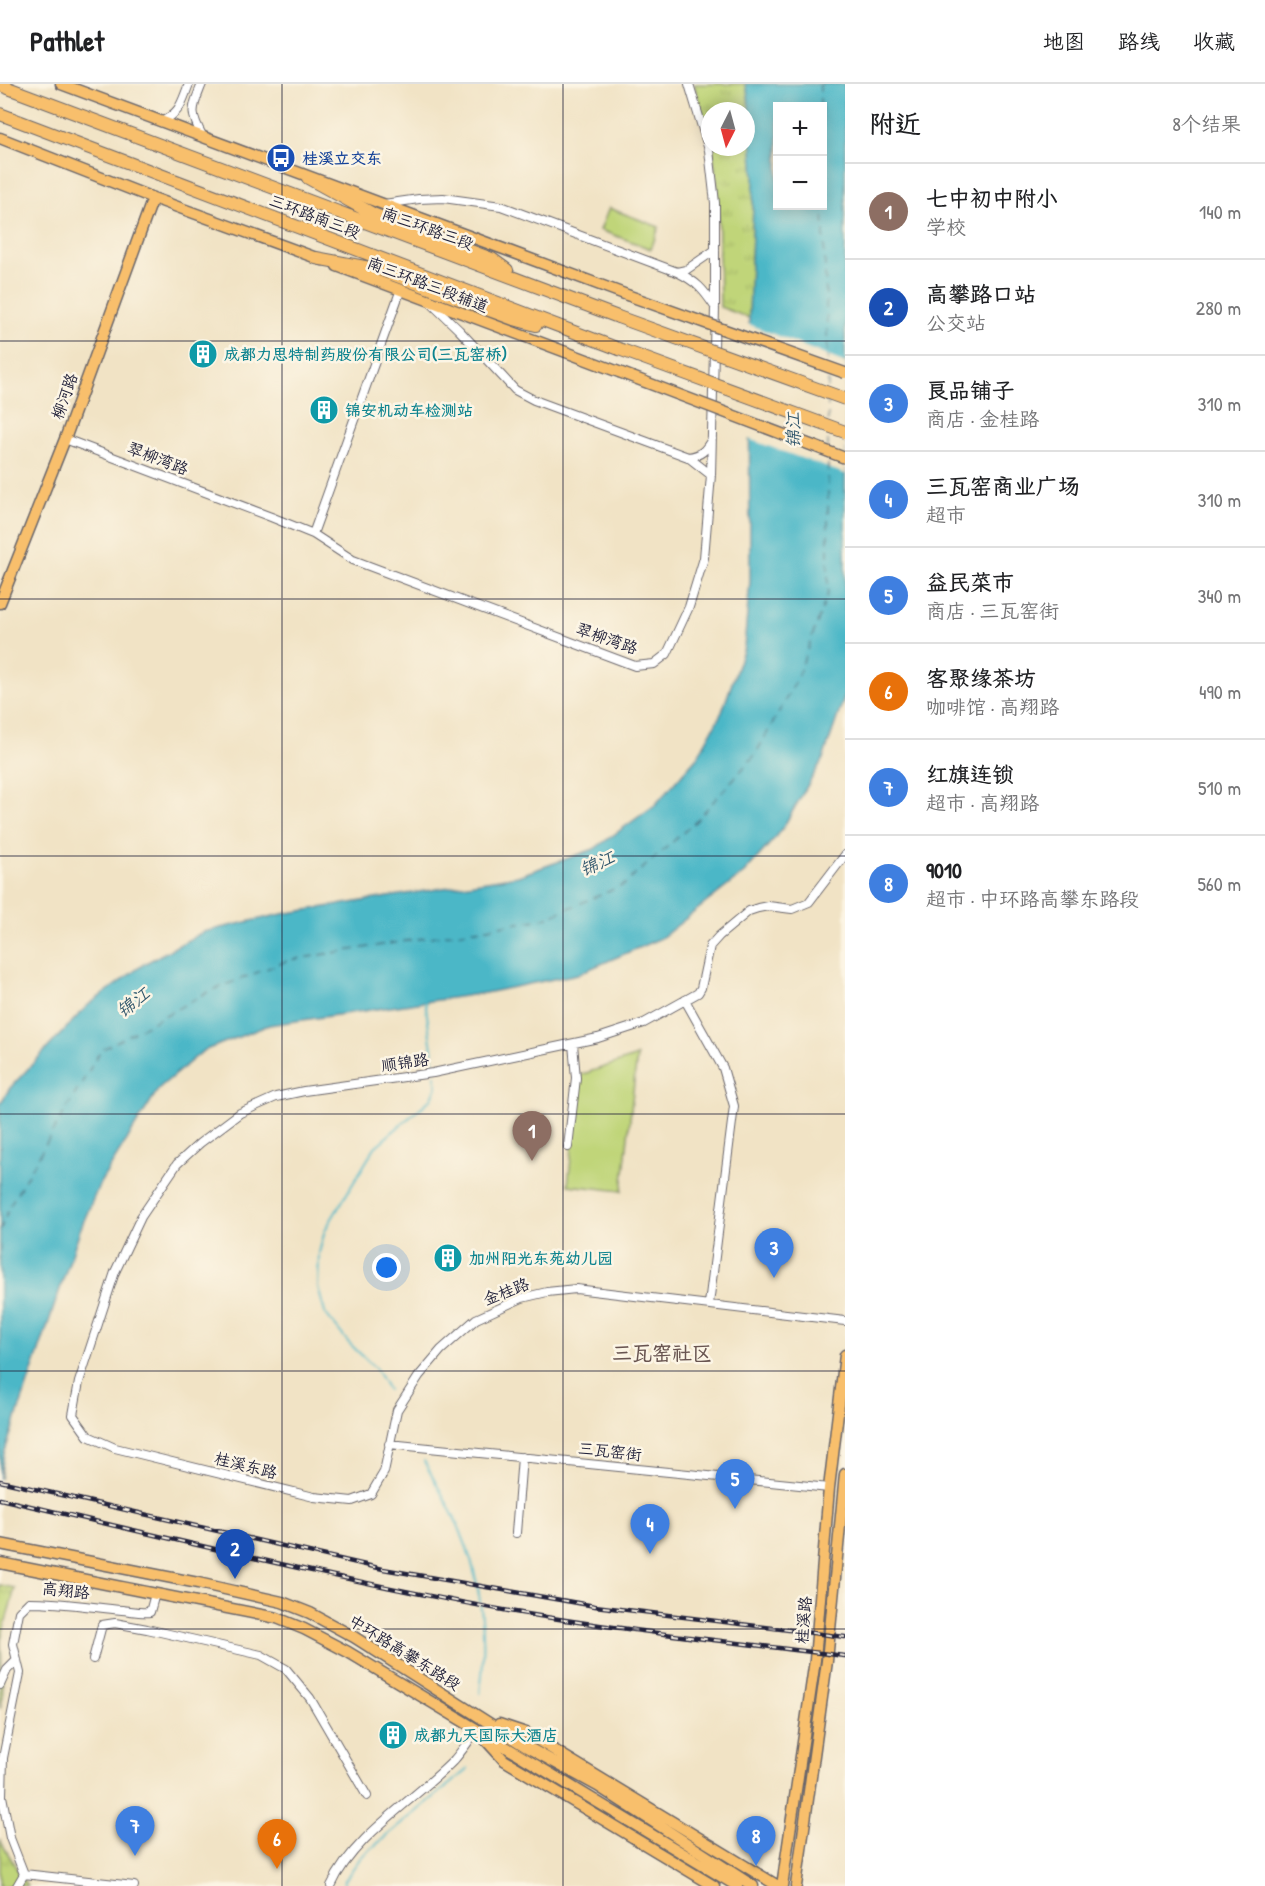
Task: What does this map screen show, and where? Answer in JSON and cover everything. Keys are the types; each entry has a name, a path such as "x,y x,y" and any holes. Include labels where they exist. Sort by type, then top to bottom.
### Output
{"highway":[{"name":"南三环路三段","path":"0,85 618,317 845,399"},
{"name":"三环路南三段","path":"0,114 591,339 845,432"},
{"path":"308,178 373,214 492,260 521,280"},
{"path":"316,258 381,270 514,319 591,339"}],"main road":[{"path":"61,84 308,178 845,373"},
{"name":"南三环路三段辅道","path":"0,138 153,198 427,298 845,458"},
{"name":"柳河路","path":"0,603 65,439 153,198"},
{"name":"桂溪路","path":"780,1886 815,1660 829,1488 845,1356"},
{"name":"桂溪路","path":"796,1886 827,1661 845,1474"},
{"name":"中环路高攀东路段","path":"0,1544 198,1582 282,1602 310,1613 354,1637 485,1719 524,1750 737,1886"},
{"name":"中环路高攀东路段","path":"0,1563 277,1618 304,1629 348,1652 477,1730 598,1786 753,1886"},
{"path":"485,1719 526,1733 780,1886"},
{"path":"477,1730 504,1760 714,1886"}],"street":[{"path":"161,122 174,115 189,84"},
{"path":"202,84 195,103 193,118 203,137"},
{"name":"翠柳湾路","path":"65,439 271,516 313,534 353,560 635,666 654,664 668,654 694,592 704,558 711,475 715,203 709,150 689,84"},
{"path":"384,204 443,198 501,206 692,279 702,288 715,307"},
{"path":"677,272 687,270 715,250"},
{"path":"313,534 401,289"},
{"path":"427,298 514,390 534,400 688,457 711,475"},
{"path":"688,457 704,452 712,438"},
{"name":"顺锦路","path":"73,1415 79,1382 116,1272 141,1217 177,1164 200,1143 240,1113 276,1097 436,1072 573,1044 644,1023 698,993 710,946 719,936 749,911 768,906 792,909 809,902 845,855"},
{"path":"685,1000 723,1068 734,1106 709,1304"},
{"path":"568,1147 576,1078 573,1044"},
{"name":"金桂路","path":"389,1444 397,1410 419,1376 441,1350 476,1319 522,1298 547,1292 576,1289 845,1321"},
{"name":"桂溪东路","path":"73,1415 88,1436 115,1448 314,1497 352,1501 371,1494 384,1472 389,1444"},
{"name":"三瓦窑街","path":"389,1444 829,1488"},
{"path":"516,1533 522,1457"},
{"name":"高翔路","path":"24,1874 10,1838 2,1796 3,1758 20,1673 13,1644 20,1612 29,1602 59,1602 100,1609 150,1612 155,1594"},
{"path":"93,1659 102,1625 115,1623 261,1655 286,1669 310,1698 367,1796"},
{"path":"0,1685 7,1670 17,1660"},
{"path":"331,1886 338,1871 357,1847 454,1759 477,1730"},
{"path":"17,1886 24,1874 134,1886"}],"green space":[{"path":"694,84 745,84 749,102 701,102 701,108"},
{"path":"713,156 752,156 754,178 749,318 720,307 718,189"},
{"path":"609,208 659,227 651,249 600,230"},
{"path":"637,1056 622,1191 568,1185 580,1075"},
{"path":"0,1585 15,1588 1,1639 3,1697 0,1709"},
{"path":"0,1840 27,1886 0,1886"}],"water":[{"name":"锦江","path":"745,84 845,84 845,695 823,759 781,831 744,873 661,938 578,974 485,993 269,1025 203,1051 159,1088 100,1183 80,1230 4,1454 0,1479 0,1104 10,1088 87,1006 144,964 203,932 282,914 518,876 594,849 655,805 698,756 722,712 744,648 750,581 749,318 755,102 749,102"}],"pier":[{"path":"746,323 845,363 845,474 746,438"}],"waterway":[{"path":"425,1001 435,1070"},
{"path":"388,1390 376,1369 348,1342 325,1313 318,1287 319,1253 325,1230 375,1147 431,1099 437,1087 435,1075"},
{"path":"424,1461 456,1521 474,1569 483,1631 480,1693"},
{"path":"344,1886 345,1880 361,1857 468,1769"}],"ferry route":[{"path":"820,84 820,102"},
{"path":"823,210 828,361"},
{"path":"828,372 828,388"},
{"path":"828,399 828,421"},
{"path":"828,432 828,448"},
{"path":"0,1231 10,1205 101,1050 210,991 289,960 543,919 624,885 695,822 755,755 796,681 828,593 828,456"}],"railway":[{"path":"0,1481 383,1569 595,1606 845,1637"},
{"path":"0,1499 317,1572 509,1611 635,1630 845,1656"}],"place":[{"name":"桂溪立交东","path":"281,158"},
{"name":"成都力思特制药股份有限公司(三瓦窑桥)","path":"203,354"},
{"name":"锦安机动车检测站","path":"324,410"},
{"name":"七中初中附小","path":"532,1161"},
{"name":"加州阳光东苑幼儿园","path":"448,1258"},
{"name":"良品铺子","path":"774,1278"},
{"name":"益民菜市","path":"735,1509"},
{"name":"三瓦窑商业广场","path":"650,1554"},
{"name":"高攀路口站","path":"235,1579"},
{"name":"成都九天国际大酒店","path":"393,1735"},
{"name":"红旗连锁","path":"135,1856"},
{"name":"9010","path":"756,1866"},
{"name":"客聚缘茶坊","path":"277,1869"}],"district":[{"name":"三瓦窑社区","path":"662,1352"}]}
